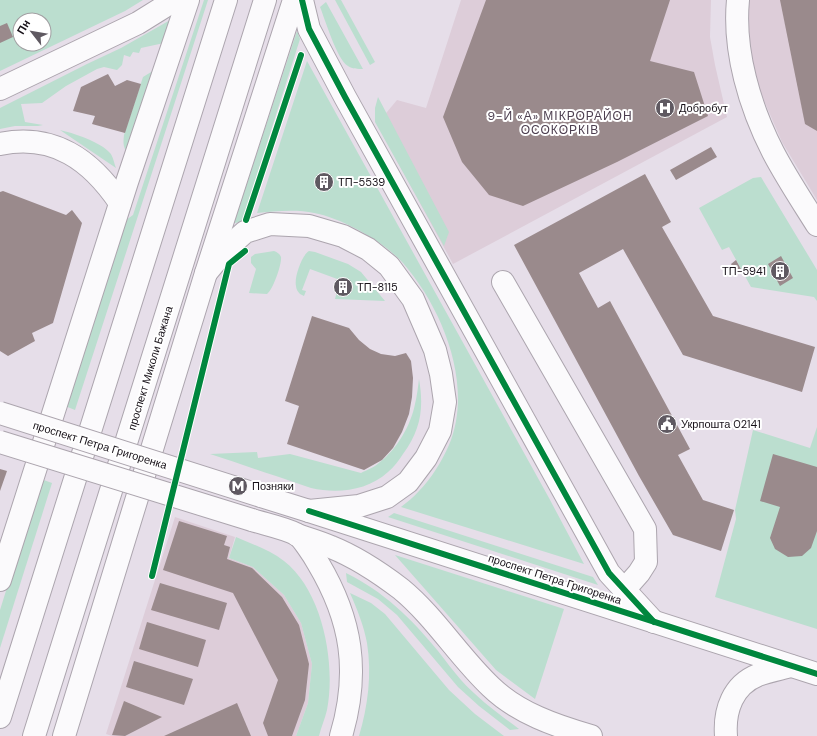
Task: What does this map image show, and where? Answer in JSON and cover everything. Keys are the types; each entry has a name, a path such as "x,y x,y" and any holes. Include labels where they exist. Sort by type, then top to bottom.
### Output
{"main road":[{"path":"0,89 138,22 175,0"},
{"path":"0,580 120,203 188,0"},
{"path":"0,717 226,0"},
{"name":"проспект Миколи Бажана","path":"34,736 265,0"},
{"path":"64,736 206,273 294,0"},
{"path":"302,0 309,29 345,97 609,573 654,622"},
{"path":"738,0 737,13 741,59 748,89 757,115 773,153 817,225"},
{"path":"0,144 13,142 39,142 62,149 82,160 100,177 120,203"},
{"path":"206,273 226,249 245,232 270,224 309,226 343,236 368,250 389,266 413,300 424,323 435,350 441,374 445,402 440,431 426,458 408,482 387,497 359,506 308,511"},
{"path":"503,282 645,529 646,562 639,573 624,590"},
{"name":"проспект Петра Григоренка","path":"0,414 817,674"},
{"path":"0,442 252,520 332,547 358,561 402,590 422,609 474,670 492,688 512,703 538,717 587,736"},
{"path":"297,535 315,558 329,581 338,600 350,645 352,671 350,698 341,736"},
{"path":"726,736 727,710 734,695 743,684 757,676 791,666"}],"shaded area":[{"path":"461,0 711,0 710,37 727,117 453,264 377,124 397,100 426,108"},
{"path":"747,0 817,0 817,200 782,142 762,96 752,68 749,45"},
{"path":"175,517 235,537 229,558 253,567 284,595 301,623 312,664 308,703 296,736 112,736 106,734"}],"green space":[{"path":"0,0 143,0 125,11 52,46 52,12 12,12 12,52 40,52 0,71"},
{"path":"204,0 208,0 75,410 65,406 126,220 133,215"},
{"path":"335,0 341,0 375,62 370,65"},
{"path":"326,2 363,69 355,69 350,67 340,56 320,7"},
{"path":"172,19 164,43 141,48 139,53 133,52 130,57 124,55 122,65 117,70 104,67 97,69 66,86 42,103 21,104 25,122 43,125 15,126 0,129 0,108 121,48"},
{"path":"297,31 300,39 242,222 234,223"},
{"path":"307,61 584,564 401,507 428,481 440,463 449,445 456,422 458,398 456,374 442,325 431,303 403,263 395,255 362,232 349,225 325,216 308,212 293,211 257,213"},
{"path":"156,69 129,154 124,146 124,135 143,77"},
{"path":"378,97 449,232 444,246 375,122 375,108"},
{"path":"60,130 94,142 106,149 111,154 116,168"},
{"path":"761,177 817,270 817,301 814,297 751,287 729,247 722,250 699,208 753,178"},
{"path":"274,251 280,255 281,260 277,277 272,288 267,294 249,293 256,269 251,263 251,257 255,254"},
{"path":"309,251 348,264 361,272 385,301 335,299 340,280 310,269 302,290 306,291 304,296 300,294 296,287 297,272 301,261"},
{"path":"419,379 421,409 420,418 414,436 398,461 388,472 371,483 361,487 341,491 311,488 210,454 257,452 258,458 290,454 361,473 376,465 386,457 407,428 413,412"},
{"path":"817,427 817,629 715,597 736,519 735,510 753,430 810,448"},
{"path":"41,479 52,483 0,648 0,610"},
{"path":"394,513 593,577 598,585 388,517"},
{"path":"236,537 267,550 284,561 297,574 308,590 317,609 324,630 330,672 327,710 319,736 296,736 308,703 312,664 301,623 284,595 253,567 229,558"},
{"path":"395,555 564,609 535,699 496,670"},
{"path":"346,573 360,580 385,597 418,628 458,677 474,694 519,729 510,730 479,706 458,687 397,615 378,599 347,582"},
{"path":"350,593 371,603 385,614 449,690 475,714 504,736 359,736 367,702 369,666 364,630"}],"building":[{"path":"486,0 670,0 650,61 694,72 708,116 617,162 523,206 489,195 462,162 443,117"},
{"path":"780,0 817,0 817,131 805,124"},
{"path":"7,23 12,37 0,43 0,26"},
{"path":"108,74 115,86 127,80 141,84 125,133 92,124 95,116 73,111 81,87"},
{"path":"711,147 717,157 676,180 670,170"},
{"path":"645,174 671,222 662,227 713,316 815,347 802,392 683,355 623,249 579,273 598,308 610,301 690,449 678,455 703,500 734,510 721,551 673,535 639,476 514,245"},
{"name":"ТП-5539","path":"319,176 328,179 328,177 332,178 328,190 316,186"},
{"path":"3,191 66,215 72,210 82,223 53,323 32,333 35,341 8,356 0,351 0,192"},
{"name":"ТП-5941","path":"781,256 793,278 780,286 768,264"},
{"path":"736,260 742,271 737,274 731,264"},
{"name":"ТП-8115","path":"341,280 349,283 346,294 337,291"},
{"path":"312,316 349,328 359,340 370,349 381,354 395,356 406,353 411,361 413,378 412,397 409,414 402,432 393,448 382,460 364,470 287,444 299,406 285,401"},
{"path":"773,454 817,467 817,531 811,548 802,556 788,557 775,549 770,538 780,507 760,501"},
{"path":"0,469 7,471 0,491"},
{"path":"179,521 227,536 224,545 230,547 227,559 252,568 282,597 299,625 309,664 305,700 292,736 268,736 263,723 278,680 233,593 163,570"},
{"path":"160,583 227,603 219,630 151,610"},
{"path":"147,622 206,640 198,667 139,649"},
{"path":"134,661 193,679 184,705 126,687"},
{"path":"124,701 162,717 125,736 112,735"},
{"path":"237,703 251,736 164,736"}],"cycle path":[{"path":"302,0 309,29 345,97 609,573 654,622"},
{"path":"246,220 301,55"},
{"path":"152,576 229,264 245,251"},
{"path":"309,511 817,674"}],"place":[{"name":"Добробут","path":"665,108"},
{"name":"ТП-5539","path":"324,182"},
{"name":"ТП-5941","path":"780,271"},
{"name":"ТП-8115","path":"343,287"},
{"name":"Укрпошта 02141","path":"667,424"},
{"name":"Позняки","path":"238,486"}],"district":[{"name":"9-Й «А» МІКРОРАЙОН ОСОКОРКІВ","path":"560,123"}]}
